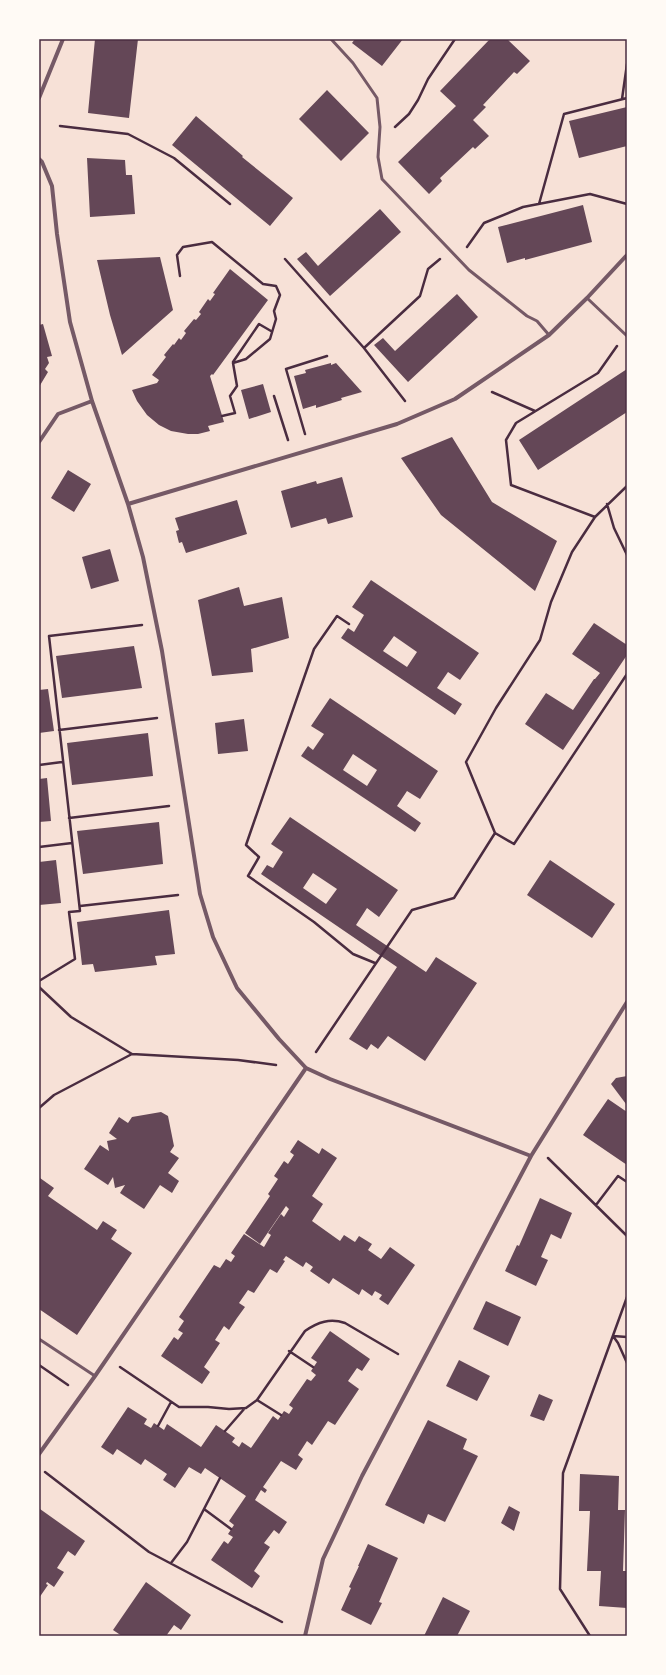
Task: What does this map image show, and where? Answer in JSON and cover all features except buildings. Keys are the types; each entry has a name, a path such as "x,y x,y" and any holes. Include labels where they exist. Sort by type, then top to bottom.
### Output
{"street":[{"path":"39,98 63,39"},
{"path":"39,159 42,162 52,186 57,234 70,322 92,401 128,504 142,557 162,651 200,894 213,937 237,988 279,1039 306,1068 330,1079 531,1156"},
{"path":"128,504 397,424 455,399 549,335 587,298 627,254"},
{"path":"39,442 58,414 92,401"},
{"path":"305,1636 323,1559 362,1476 531,1156 627,1002"},
{"path":"39,1454 96,1376 306,1068"}],"lane":[{"path":"331,39 353,63 377,98 380,127 378,157 382,179 469,270 527,316 537,321 549,335"},
{"path":"587,298 626,335"},
{"path":"39,1339 96,1376"}],"path":[{"path":"380,138 395,128 409,114 418,100 428,79 455,39"},
{"path":"622,99 627,64"},
{"path":"539,204 564,114 627,98"},
{"path":"60,126 128,134 174,158 230,204"},
{"path":"458,258 484,223 523,207 590,194 627,204"},
{"path":"180,276 177,255 182,247 212,242 263,284 276,286 280,295 274,311 276,319 270,338 246,359 233,363"},
{"path":"364,348 420,296 428,269 449,249"},
{"path":"285,259 364,348 405,401"},
{"path":"222,416 235,413 230,396 237,386 233,363 259,324 271,331"},
{"path":"595,517 511,485 506,440 516,423 598,373 626,335"},
{"path":"305,434 286,369 326,356"},
{"path":"477,385 536,411"},
{"path":"274,396 288,440"},
{"path":"627,486 595,517 572,552 551,602 540,640 496,708 466,762 495,833 514,844 627,674"},
{"path":"607,504 614,528 627,555"},
{"path":"349,624 337,616 314,649 246,845 260,857 248,876 314,922 353,954 375,963"},
{"path":"39,982 75,959 69,912 80,911 48,636 142,625"},
{"path":"59,730 157,718"},
{"path":"39,765 62,762"},
{"path":"68,818 169,806"},
{"path":"316,1052 412,910 454,898 495,833"},
{"path":"39,847 72,843"},
{"path":"80,906 178,895"},
{"path":"39,987 71,1017 132,1054 238,1060 276,1065"},
{"path":"39,1108 54,1095 132,1054"},
{"path":"547,1157 627,1236"},
{"path":"596,1205 618,1176 627,1182"},
{"path":"590,1636 560,1589 563,1473 627,1297"},
{"path":"225,1431 246,1408 257,1400 298,1338 308,1328 324,1321 335,1320 345,1323 398,1354"},
{"path":"613,1336 627,1337"},
{"path":"613,1336 618,1343 627,1363"},
{"path":"289,1351 313,1368"},
{"path":"39,1365 68,1385"},
{"path":"120,1367 179,1407 229,1409 246,1408"},
{"path":"257,1400 281,1416"},
{"path":"158,1426 172,1402"},
{"path":"45,1472 149,1552 282,1622"},
{"path":"171,1563 187,1542 220,1478"},
{"path":"204,1510 231,1529"}]}
